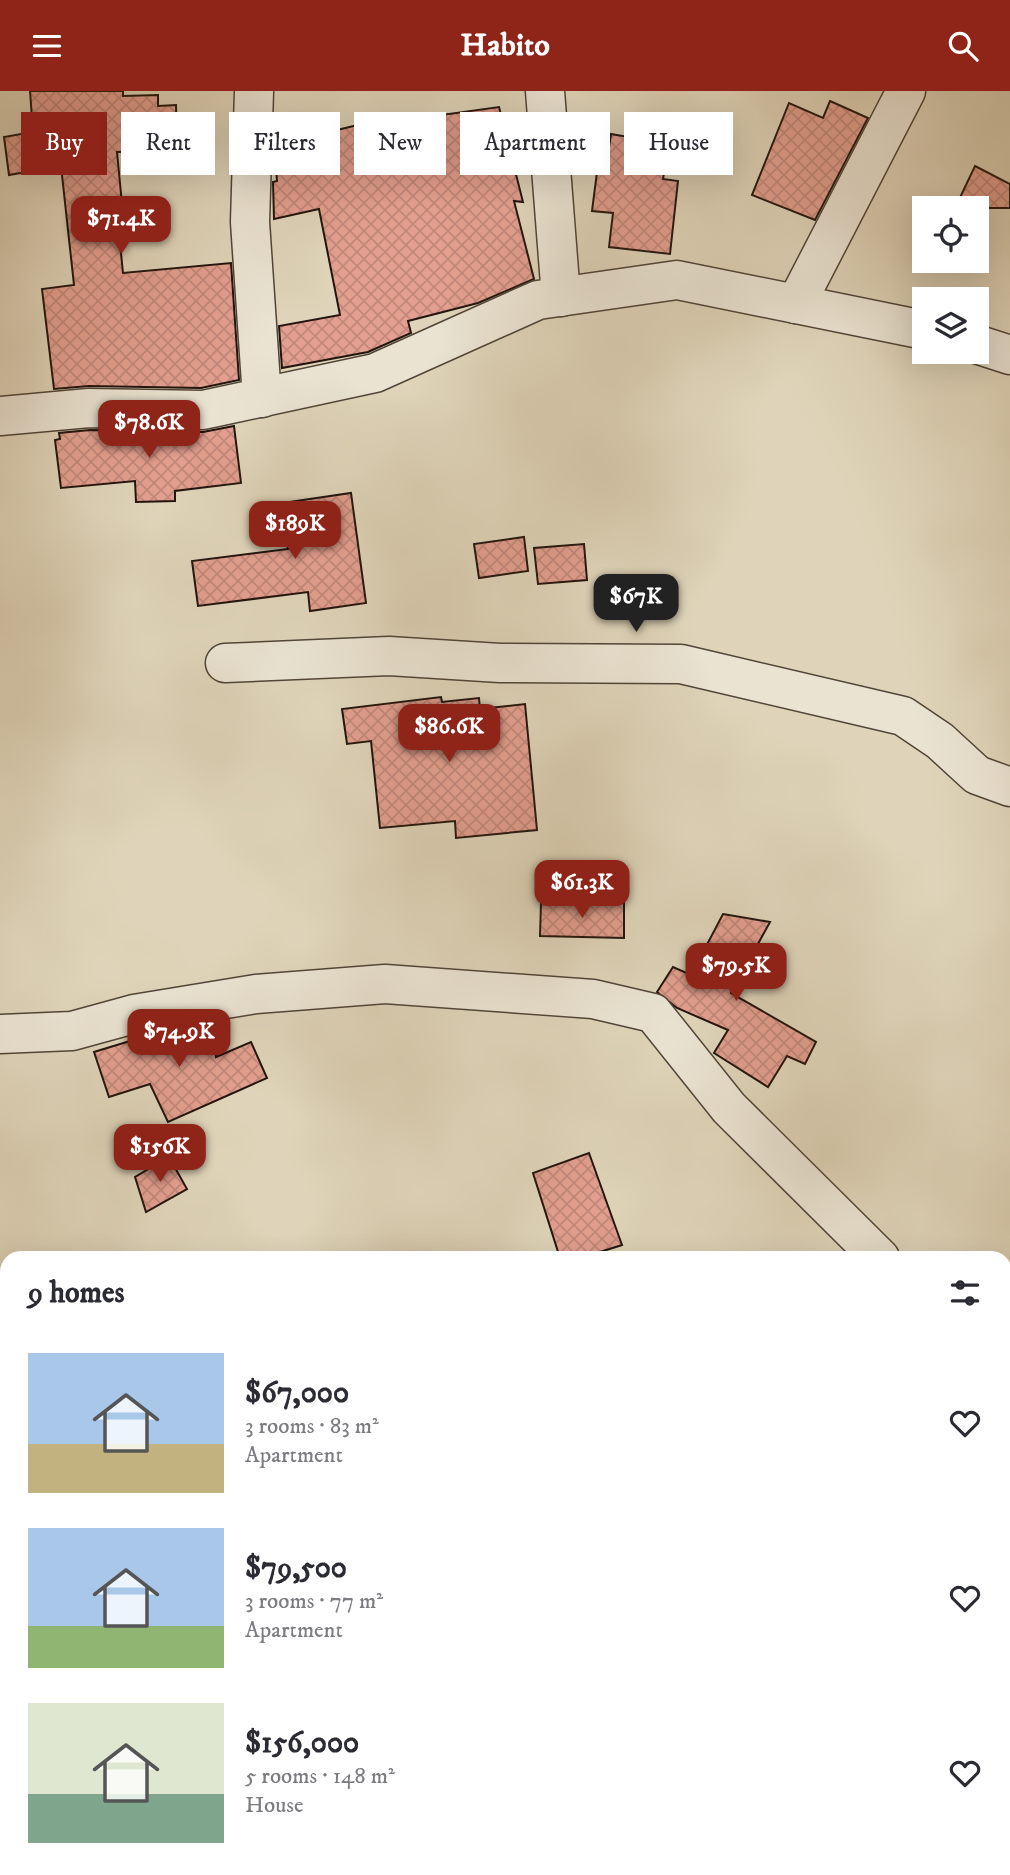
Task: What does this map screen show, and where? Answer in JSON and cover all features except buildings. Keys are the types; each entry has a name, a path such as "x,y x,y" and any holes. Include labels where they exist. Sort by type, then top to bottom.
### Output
{"street":[{"path":"254,91 250,222 262,398"},
{"path":"545,91 561,297"},
{"path":"796,304 906,91"},
{"path":"0,416 89,408 204,410 375,373 538,300 677,280 912,328"},
{"path":"989,348 1010,355"},
{"path":"225,663 389,656 500,663 681,664 903,716 940,741 977,775 1010,787"},
{"path":"0,1034 72,1031 134,1014 256,995 385,984 593,999 653,1013 729,1108 873,1251"}]}
